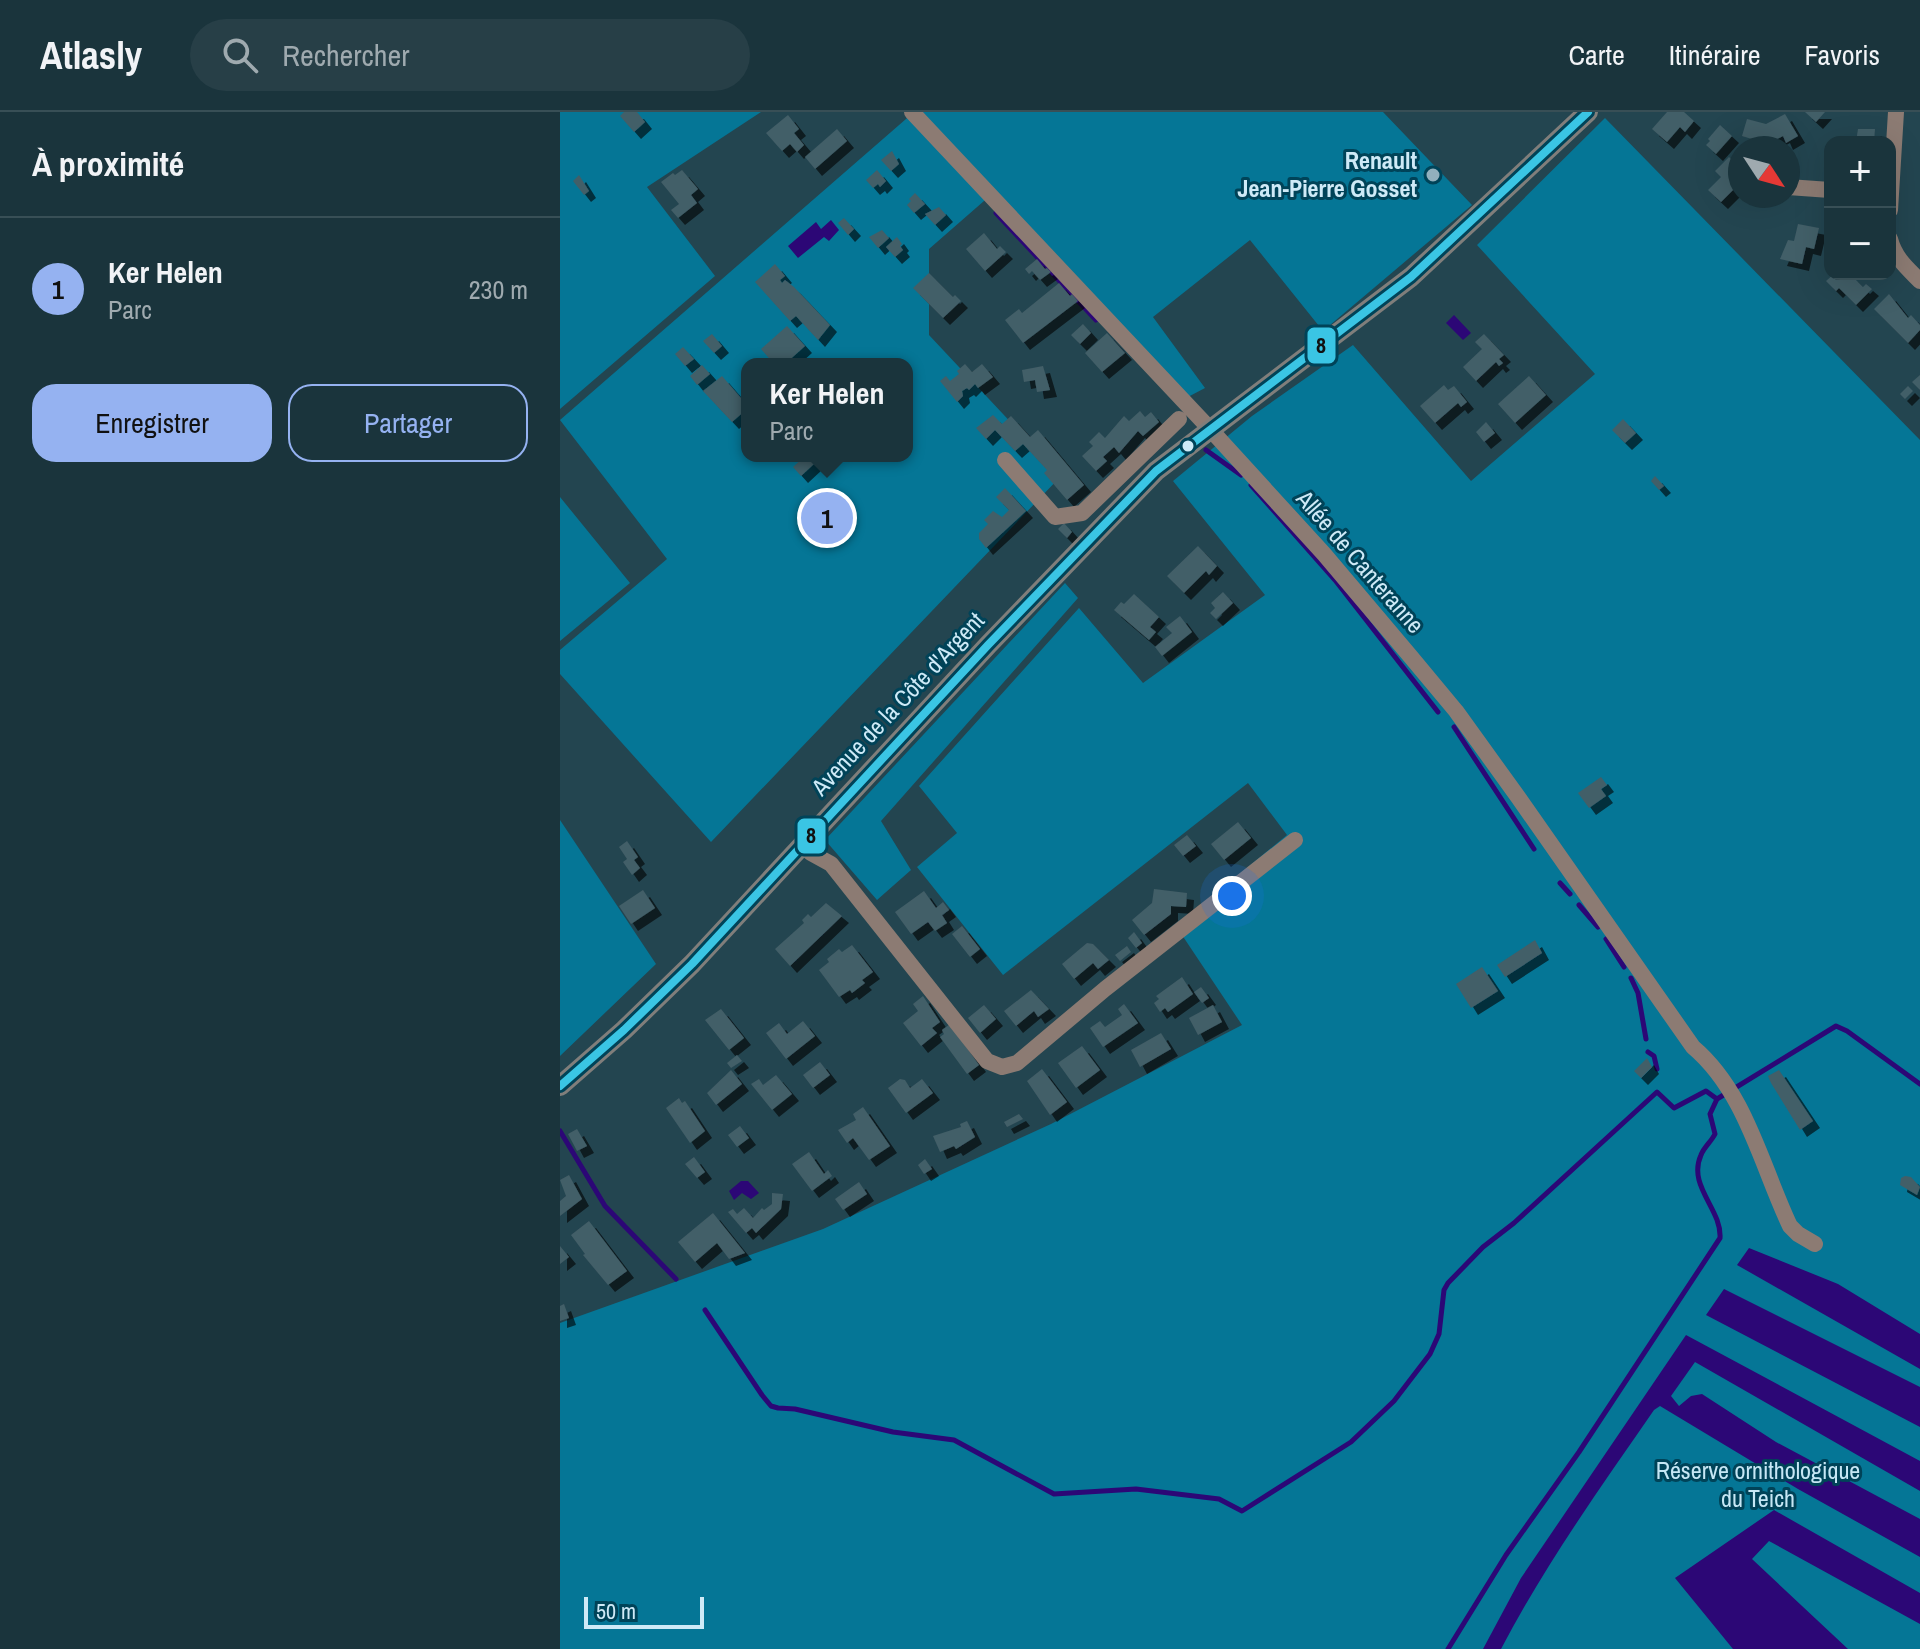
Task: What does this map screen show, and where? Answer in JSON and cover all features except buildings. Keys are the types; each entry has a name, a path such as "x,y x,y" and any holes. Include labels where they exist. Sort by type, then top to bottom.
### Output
{"main road":[{"name":"Avenue de la Côte d'Argent","path":"560,1086 663,993 1156,471 1411,277 1588,112"}],"street":[{"name":"Allée de Canteranne","path":"912,112 1324,554 1456,711 1693,1047 1709,1060 1756,1140 1790,1226 1815,1244"},
{"path":"1894,136 1896,112"},
{"path":"1800,188 1824,190"},
{"path":"1896,254 1920,281"},
{"path":"1005,460 1055,517 1082,513 1179,419"},
{"path":"1082,513 1100,529"},
{"path":"802,845 831,864 987,1061 1002,1067 1017,1063 1105,989 1295,840"}],"green space":[{"path":"560,112 761,112 647,187 715,276 560,409"},
{"path":"914,112 1383,112 1472,205 1323,331 1250,240 1153,317 1205,388 1186,398 992,194 929,249 929,335 1061,476 711,842 560,674 560,650 667,559 560,420"},
{"name":"Réserve ornithologique du Teich","path":"1605,118 1920,440 1920,1649 560,1649 560,1323 823,1229 1051,1124 1242,1025 1176,926 1287,835 1248,783 1003,975 917,867 957,833 919,786 1079,608 1143,683 1265,595 1173,481 1252,416 1353,345 1471,481 1595,374 1477,245"},
{"path":"560,497 630,583 560,641"},
{"path":"1065,583 1078,598 881,821 911,870 877,900 825,840"},
{"path":"560,820 656,964 560,1056"}],"shaded area":[{"path":"831,220 839,230 829,241 824,237 798,258 788,246 816,222 821,229"},
{"path":"1454,315 1471,333 1463,340 1446,323"},
{"path":"741,1181 748,1181 759,1193 751,1199 742,1193 734,1200 729,1191"},
{"path":"1749,1248 1838,1284 1920,1334 1920,1369 1737,1265"},
{"path":"1724,1289 1920,1387 1920,1427 1706,1315"},
{"path":"1686,1335 1920,1461 1920,1491 1695,1362 1671,1396 1679,1406 1691,1396 1702,1394 1776,1442 1920,1519 1920,1557 1798,1489 1660,1406 1654,1410 1574,1527 1501,1649 1483,1649 1521,1578"},
{"path":"1774,1510 1920,1593 1920,1624 1769,1541 1752,1559 1848,1649 1733,1649 1675,1578"}],"waterway":[{"path":"996,213 1096,320"},
{"path":"1206,450 1241,475"},
{"path":"1251,485 1335,580 1438,712"},
{"path":"1454,727 1534,849"},
{"path":"1560,883 1570,894"},
{"path":"1579,905 1598,927"},
{"path":"1606,939 1624,967"},
{"path":"1631,978 1638,993 1646,1039"},
{"path":"1448,1649 1506,1555 1579,1452 1720,1238 1716,1217 1698,1177 1702,1152 1715,1134 1710,1114 1717,1099 1836,1026 1920,1084"},
{"path":"1648,1052 1654,1056 1657,1069"},
{"path":"705,1310 771,1406 893,1432 954,1440 1054,1494 1136,1489 1219,1499 1242,1511 1351,1442 1394,1401 1430,1354 1439,1334 1444,1290 1448,1283 1483,1247 1514,1223 1657,1092 1674,1108 1706,1091 1717,1099"},
{"path":"560,1131 605,1206 676,1279"}],"transit line":[{"name":"8","path":"560,1086 692,964 988,645 1156,471 1411,277 1588,112"}],"place":[{"name":"Renault Jean-Pierre Gosset","path":"1433,175"},
{"name":"Ker Helen","path":"827,518"}]}
